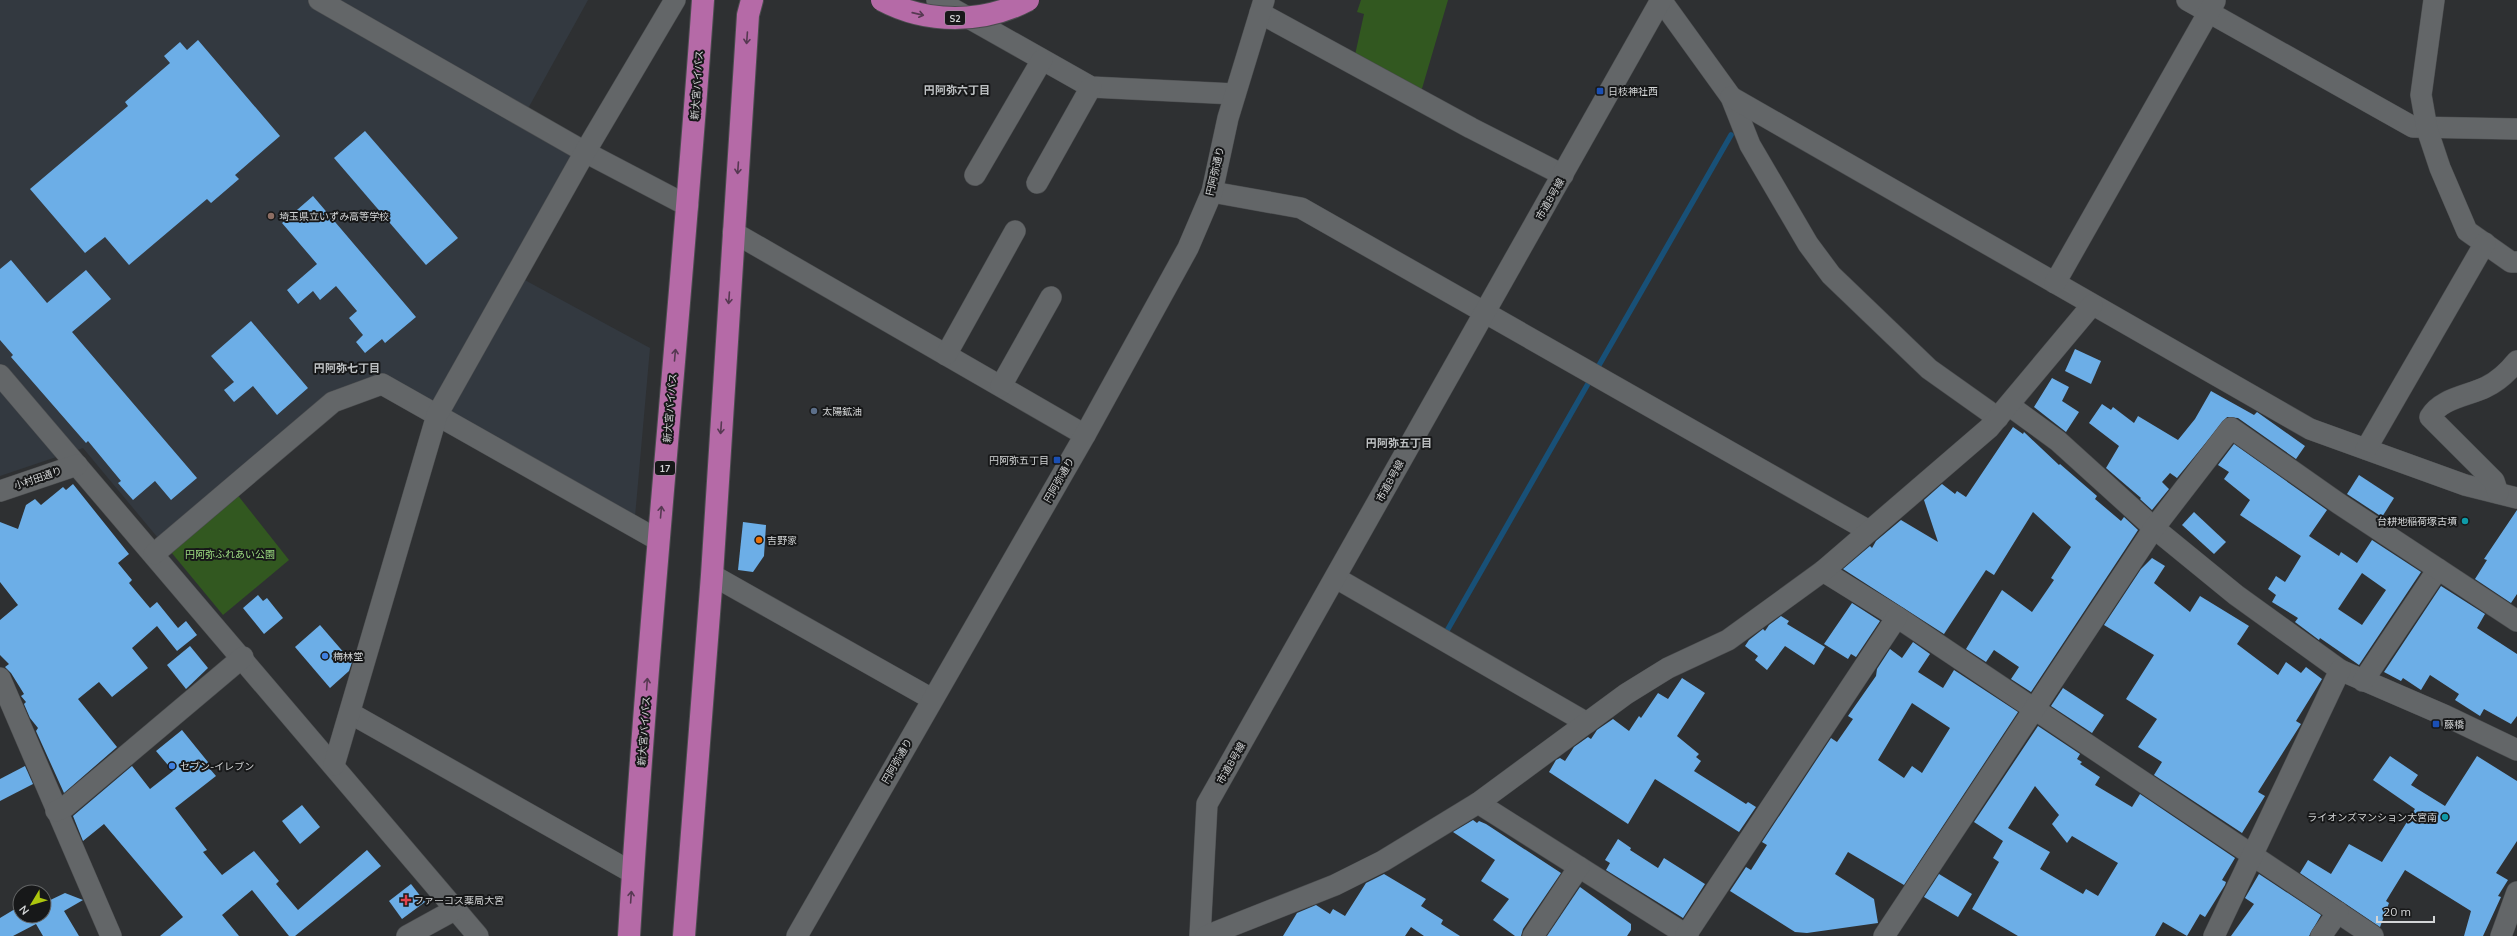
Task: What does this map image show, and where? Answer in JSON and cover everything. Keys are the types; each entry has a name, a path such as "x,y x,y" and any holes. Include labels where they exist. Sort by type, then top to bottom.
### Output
{"highway":[{"name":"新大宮バイパス","path":"629,936 658,540 688,206 703,0"},
{"name":"S2","path":"882,0 905,11 948,18 989,14 1028,0"},
{"path":"684,936 712,575 733,232 749,5"}],"street":[{"path":"320,0 585,152 688,206"},
{"path":"334,765 437,414 585,152 675,0"},
{"path":"937,0 1091,87 1235,94"},
{"path":"1661,0 1731,97 1750,145 1808,244 1831,275 1929,369 2004,412 2086,465 2154,528 2236,595 2340,670 2444,715 2517,750"},
{"name":"市道8号線","path":"1211,935 1207,804 1336,578 1661,0"},
{"path":"2187,0 2212,6 2413,127 2426,129 2517,129"},
{"path":"2434,0 2421,95 2426,129 2440,168 2467,231 2511,262 2517,262"},
{"path":"2054,283 2212,6"},
{"path":"1262,7 1470,128 1563,175"},
{"name":"円阿弥通り","path":"797,936 1085,435 1188,248 1212,192 1220,148 1262,7"},
{"path":"975,175 1042,60"},
{"path":"1037,183 1091,87"},
{"path":"1731,97 2310,429 2465,486 2508,496"},
{"path":"1212,192 1301,208 1485,311 1676,423 1869,531"},
{"path":"946,355 1015,231"},
{"path":"733,232 1085,435"},
{"path":"2366,449 2485,243"},
{"path":"1001,386 1051,297"},
{"path":"1211,935 1335,885 1383,861 1478,803 1626,694 1668,668 1728,640 1823,571 1944,468 2004,412 2092,305"},
{"path":"2508,496 2430,416 2435,407 2487,387 2506,374 2517,361"},
{"path":"0,375 243,657 478,936"},
{"path":"154,554 333,402 382,384 658,540"},
{"path":"1884,936 2154,528 2231,428 2338,504 2517,621"},
{"name":"小村田通り","path":"0,491 77,465"},
{"path":"2363,680 2438,569"},
{"path":"1823,571 1897,617 2373,936"},
{"path":"712,575 932,699"},
{"path":"1336,578 1587,723"},
{"path":"1478,803 1687,935 1897,617"},
{"path":"56,811 65,807 243,657"},
{"path":"2214,936 2340,670"},
{"path":"0,678 111,936"},
{"path":"350,713 633,873"},
{"path":"1533,936 1579,867"},
{"path":"2501,936 2517,892"},
{"path":"407,936 456,909"},
{"path":"2321,936 2338,912"}],"shaded area":[{"name":"埼玉県立いずみ高等学校","path":"0,0 588,0 520,123 570,151 572,161 510,272 650,348 635,517 385,376 158,538 83,448 0,476"}],"green space":[{"path":"1361,0 1448,0 1421,92 1355,55 1364,14 1357,12"},
{"name":"円阿弥ふれあい公園","path":"236,493 289,560 223,615 171,552"}],"building":[{"path":"198,40 280,136 235,175 239,179 211,203 207,199 129,265 105,237 85,253 30,189 128,106 125,102 170,63 164,56 180,42 187,50"},
{"path":"365,131 458,238 426,265 334,158"},
{"path":"313,196 416,317 385,343 382,339 365,353 356,342 363,335 349,318 357,311 336,286 320,300 313,291 298,304 287,290 317,264 282,223"},
{"path":"11,260 47,303 86,270 111,299 72,332 197,478 171,500 155,481 133,500 118,483 121,481 88,441 86,443 11,357 13,355 0,340 0,269"},
{"path":"251,321 308,388 277,415 253,386 234,402 224,390 234,382 211,356"},
{"path":"2075,349 2101,361 2091,384 2065,371"},
{"path":"2052,378 2069,387 2062,401 2079,412 2066,432 2034,407"},
{"path":"2211,391 2254,415 2257,412 2305,446 2296,459 2238,418 2227,417 2177,478 2170,473 2162,482 2169,489 2152,510 2140,499 2141,498 2106,468 2119,446 2089,423 2102,404 2111,410 2113,407 2134,423 2138,416 2178,440 2195,419"},
{"path":"2013,427 2023,434 2024,432 2059,465 2060,464 2097,496 2095,499 2121,521 2124,517 2138,530 2031,692 2011,679 2019,667 1994,650 1986,662 1966,649 2002,590 2032,612 2054,580 2051,578 2071,547 2033,512 1994,575 1986,570 1944,634 1843,569 1870,546 1872,548 1876,541 1901,520 1938,542 1924,500 1942,484 1955,494 1957,491 1966,497"},
{"path":"2234,444 2327,510 2309,536 2339,556 2341,552 2357,563 2372,540 2421,572 2359,665 2320,638 2319,640 2295,622 2298,618 2272,602 2276,595 2268,589 2276,576 2285,582 2301,556 2240,515 2250,500 2224,479 2229,472 2218,465","holes":["2362,573 2386,590 2362,625 2338,609"]},
{"path":"2359,475 2394,498 2382,517 2347,494"},
{"path":"73,484 129,554 118,563 132,580 129,583 150,608 157,602 178,628 186,621 197,635 177,651 157,626 132,648 148,668 112,697 99,682 78,699 117,747 64,793 36,731 38,728 30,718 24,704 26,702 21,696 24,694 11,673 5,667 9,664 0,655 0,620 18,605 0,582 0,522 18,529 26,505 35,499 41,505 63,487 66,490"},
{"path":"2517,510 2517,594 2511,603 2475,579 2487,560 2484,559"},
{"path":"2194,512 2226,542 2214,554 2182,525"},
{"path":"743,522 766,525 764,556 753,572 738,570"},
{"path":"2152,558 2165,566 2154,583 2190,612 2200,596 2249,626 2237,644 2278,675 2286,662 2301,673 2306,667 2322,679 2296,721 2301,724 2258,792 2265,796 2242,833 2154,775 2162,762 2138,747 2157,719 2126,699 2154,655 2104,625 2141,569"},
{"path":"2441,586 2485,614 2477,628 2517,654 2517,716 2511,724 2484,709 2480,716 2455,700 2459,694 2430,675 2421,690 2403,678 2401,681 2384,672"},
{"path":"258,595 263,601 267,598 283,618 264,634 243,608"},
{"path":"1852,603 1880,621 1856,657 1851,654 1848,659 1824,644"},
{"path":"1781,616 1789,621 1787,624 1825,647 1814,665 1785,646 1767,670 1755,660 1758,656 1745,646 1749,640 1763,629 1765,631 1769,625"},
{"path":"320,625 352,662 349,671 330,688 295,647"},
{"path":"1913,642 1930,654 1918,672 1943,688 1954,670 2018,712 1904,885 1848,852 1835,874 1874,899 1878,923 1807,933 1795,932 1730,891 1746,867 1751,870 1767,845 1762,842 1831,738 1837,742 1853,719 1848,716 1876,676 1877,669 1890,649 1902,658","holes":["1912,703 1950,728 1922,773 1912,766 1904,778 1878,760"]},
{"path":"190,646 208,668 186,689 167,665"},
{"path":"1682,678 1705,693 1677,736 1699,754 1696,757 1701,761 1694,771 1746,804 1748,802 1756,807 1739,832 1655,779 1628,824 1549,772 1556,760 1560,758 1565,761 1574,747 1588,737 1591,739 1597,730 1613,719 1629,731 1639,716 1641,718 1658,693 1668,699"},
{"path":"2063,688 2104,715 2092,733 2051,706"},
{"path":"2038,726 2080,754 2077,759 2082,762 2080,764 2100,777 2095,785 2132,807 2140,794 2235,858 2222,880 2226,882 2225,885 2205,917 2200,914 2187,936 2163,922 2155,936 2018,936 1972,909 1999,862 1993,858 2003,841 1974,822","holes":["2035,786 2059,815 2052,824 2067,843 2072,836 2118,863 2098,896 2086,889 2083,894 2040,869 2050,852 2008,828"]},
{"path":"182,730 212,767 210,769 216,776 175,808 207,850 203,852 222,875 254,851 279,881 276,884 298,910 367,850 381,866 295,936 289,936 252,890 222,915 239,936 160,936 183,917 104,824 83,841 73,816 132,766 150,789 173,771 156,751"},
{"path":"2390,756 2418,775 2411,785 2445,806 2477,756 2517,781 2517,841 2496,873 2508,880 2498,896 2501,897 2483,936 2464,936 2471,911 2405,870 2386,901 2389,903 2380,927 2300,873 2308,860 2331,874 2349,844 2382,862 2415,809 2373,780"},
{"path":"25,766 33,784 0,801 0,779"},
{"path":"302,805 320,827 300,844 282,821"},
{"path":"1473,820 1477,823 1479,821 1486,824 1561,873 1523,929 1521,936 1515,936 1493,920 1509,899 1481,881 1495,860 1453,832"},
{"path":"1618,839 1631,848 1630,850 1658,868 1664,858 1705,884 1683,918 1606,870 1610,863 1605,860"},
{"path":"1384,874 1426,899 1421,906 1443,920 1441,924 1460,936 1424,936 1411,927 1405,936 1283,936 1297,913 1316,905 1330,914 1333,909 1345,916 1366,883"},
{"path":"1939,874 1972,894 1958,917 1924,897"},
{"path":"2259,874 2321,915 2309,936 2231,936 2254,904 2245,898"},
{"path":"411,884 425,902 402,919 389,901"},
{"path":"1580,887 1631,924 1631,930 1627,936 1547,936"},
{"path":"65,893 83,900 64,911 79,936 43,936 36,924 52,924 52,899"},
{"path":"12,911 12,924 36,924 13,936 0,936 0,918"}],"waterway":[{"path":"1598,367 1731,135"},
{"path":"1448,629 1589,382"}],"place":[{"name":"日枝神社西","path":"1600,91"},
{"name":"埼玉県立いずみ高等学校","path":"271,216"},
{"name":"太陽鉱油","path":"814,411"},
{"name":"円阿弥五丁目","path":"1057,460"},
{"name":"台耕地稲荷塚古墳","path":"2465,521"},
{"name":"吉野家","path":"759,540"},
{"name":"梅林堂","path":"325,656"},
{"name":"藤橋","path":"2436,724"},
{"name":"セブン-イレブン","path":"172,766"},
{"name":"ライオンズマンション大宮南","path":"2445,817"},
{"name":"ファーコス薬局大宮","path":"406,900"}],"district":[{"name":"円阿弥六丁目","path":"957,90"},
{"name":"円阿弥七丁目","path":"347,368"},
{"name":"円阿弥五丁目","path":"1399,443"}]}
